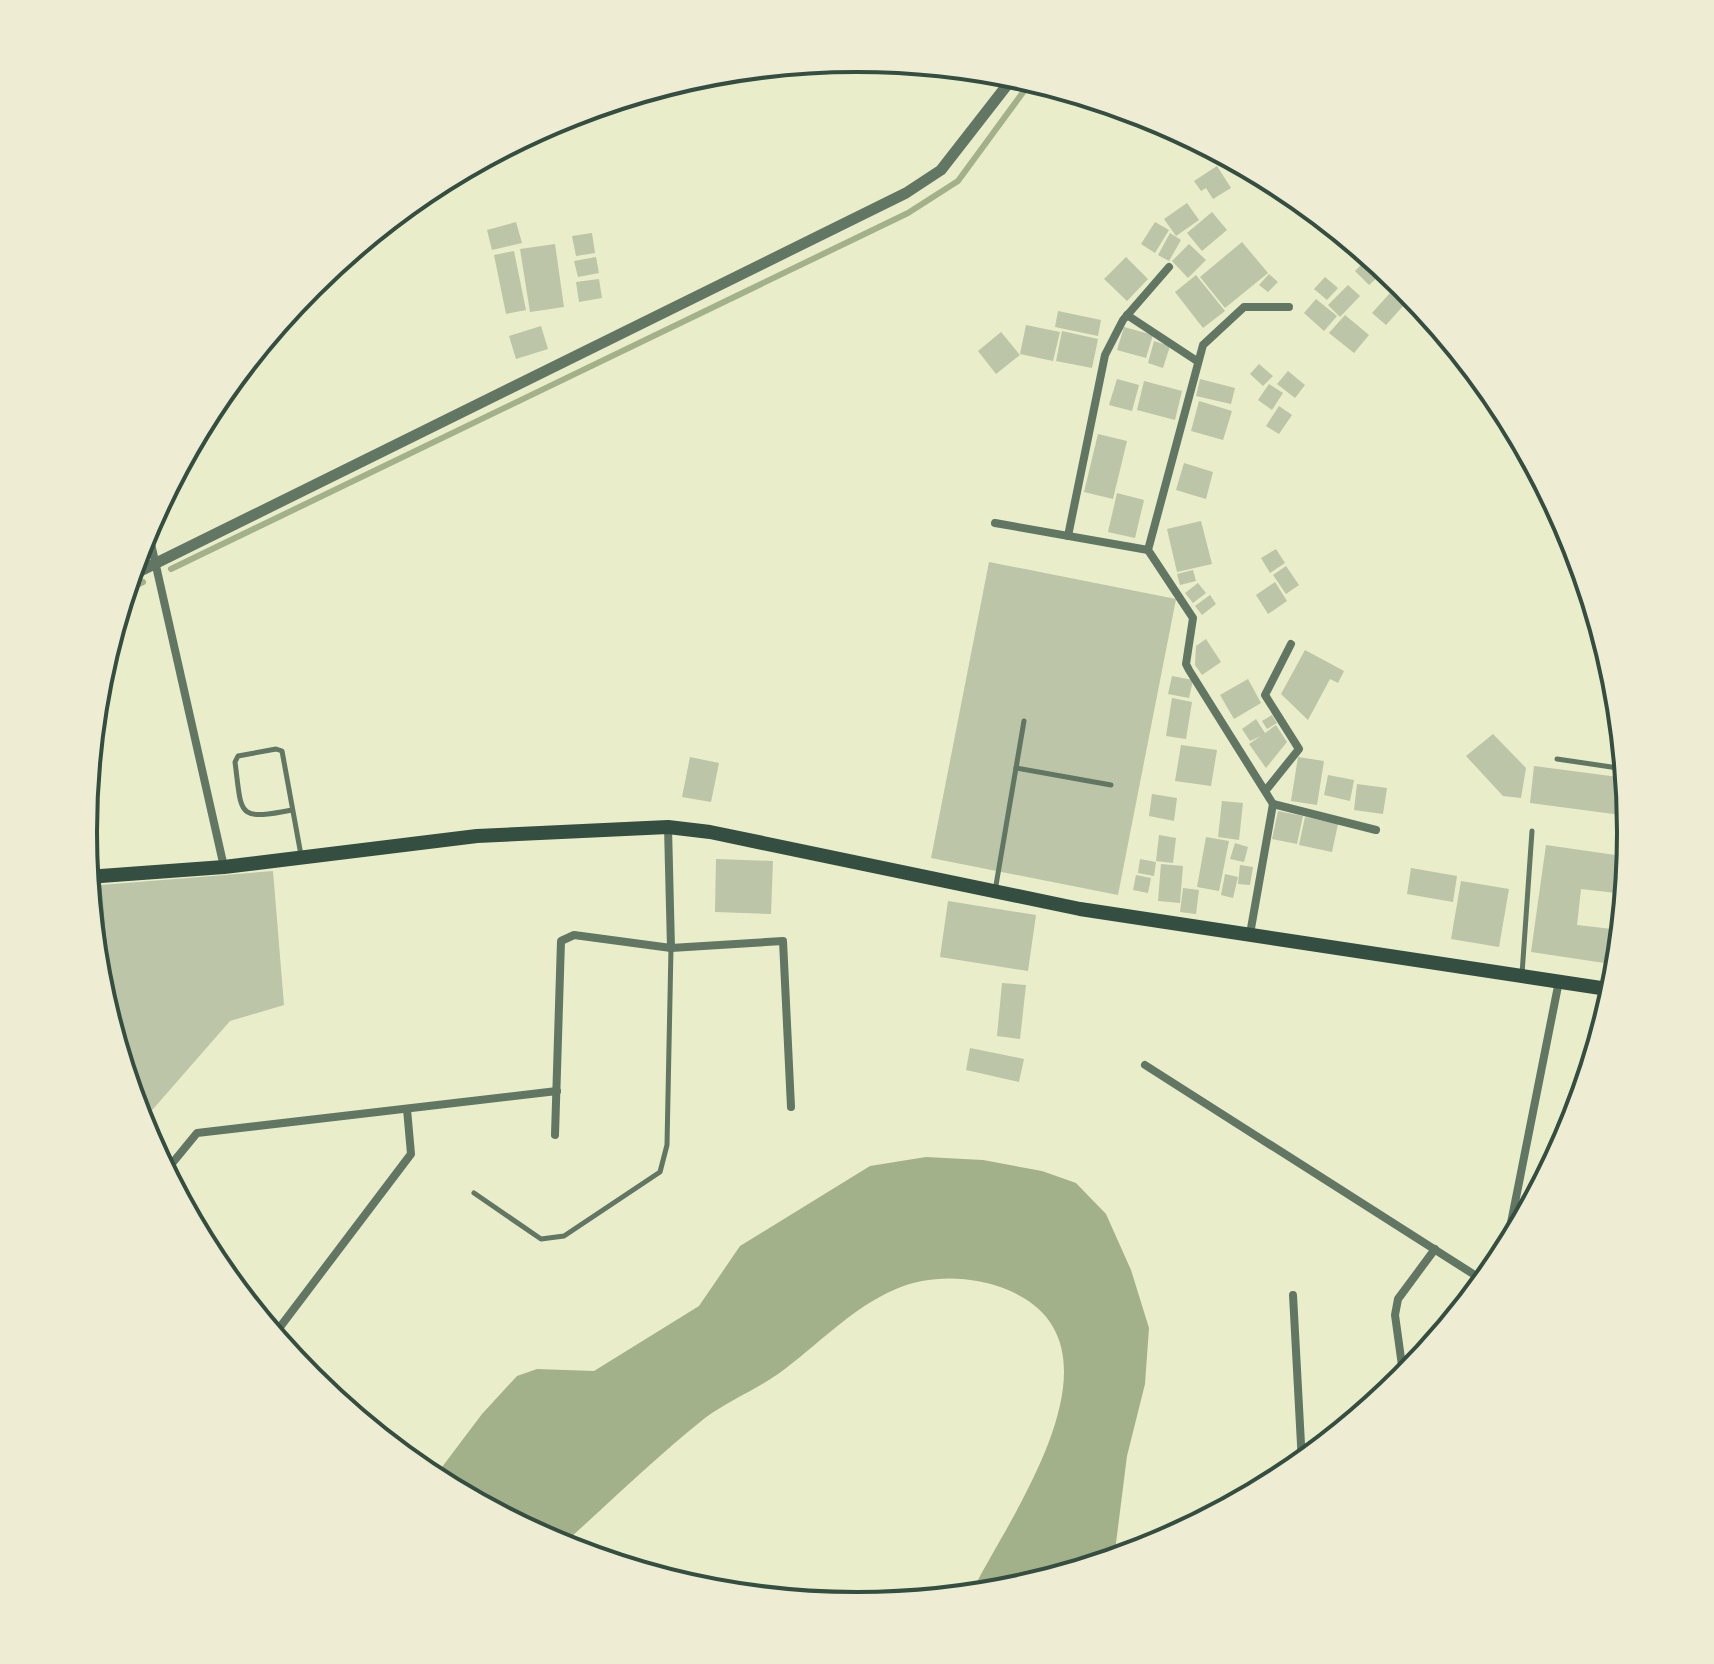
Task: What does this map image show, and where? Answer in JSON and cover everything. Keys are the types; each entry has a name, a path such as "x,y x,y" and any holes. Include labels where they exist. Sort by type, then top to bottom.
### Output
{"main road":[{"path":"99,876 224,867 477,836 668,827 710,832 1080,909 1600,988"}],"street":[{"path":"144,568 906,193 941,170 1006,87"},
{"path":"1068,536 1105,355 1127,315 1169,267"},
{"path":"1148,550 1203,345 1244,307 1289,307"},
{"path":"1127,315 1197,361"},
{"path":"995,523 1148,550 1193,618 1186,664 1273,804 1250,934"},
{"path":"152,549 224,867"},
{"path":"1266,790 1299,749 1265,695 1291,644"},
{"path":"1273,804 1376,830"},
{"path":"668,827 671,948"},
{"path":"555,1135 561,941 574,935 671,948 783,941 791,1107"},
{"path":"1512,1216 1559,981"},
{"path":"1145,1065 1474,1275"},
{"path":"173,1163 197,1133 557,1091"},
{"path":"280,1326 411,1154 407,1109"},
{"path":"1401,1361 1395,1315 1398,1299 1435,1249"},
{"path":"1293,1295 1301,1448"}],"lane":[{"path":"995,892 1024,721"},
{"path":"292,810 258,817 249,815 241,806 235,762 238,756 276,749 282,751 301,857"},
{"path":"1557,759 1614,767"},
{"path":"1016,768 1111,785"},
{"path":"1522,975 1532,831"},
{"path":"474,1193 541,1239 564,1236 660,1172 667,1145 671,948"}],"shaded area":[{"path":"926,1157 983,1160 1042,1171 1076,1183 1106,1214 1131,1270 1149,1328 1145,1384 1127,1456 1116,1546 1054,1566 978,1581 1037,1469 1054,1427 1063,1385 1061,1347 1044,1314 1008,1290 967,1280 938,1279 909,1284 864,1306 778,1374 705,1418 572,1536 521,1514 441,1468 482,1414 517,1376 537,1369 594,1371 699,1306 740,1246 870,1166"}],"building":[{"path":"1217,166 1231,188 1213,199 1206,188 1201,191 1194,181"},
{"path":"1187,203 1199,220 1176,236 1164,219"},
{"path":"1212,212 1227,230 1202,251 1187,233"},
{"path":"516,222 522,243 492,250 487,230"},
{"path":"1155,222 1169,230 1155,253 1141,244"},
{"path":"592,233 595,253 576,256 572,236"},
{"path":"1170,233 1181,240 1169,261 1158,255"},
{"path":"1242,242 1268,273 1225,308 1200,277"},
{"path":"555,244 564,307 530,312 520,249"},
{"path":"1189,244 1206,260 1188,278 1172,261"},
{"path":"514,251 526,310 506,314 494,255"},
{"path":"596,257 599,273 578,277 574,261"},
{"path":"1126,257 1148,279 1127,301 1104,279"},
{"path":"1362,264 1376,278 1369,285 1355,271"},
{"path":"1269,274 1278,282 1268,292 1259,285"},
{"path":"1196,275 1225,311 1203,328 1175,292"},
{"path":"1325,277 1338,288 1327,300 1314,289"},
{"path":"599,279 602,298 579,302 576,282"},
{"path":"1348,285 1360,296 1340,317 1328,305"},
{"path":"1390,293 1404,305 1386,325 1372,313"},
{"path":"1316,299 1337,316 1324,331 1304,313"},
{"path":"1058,311 1101,320 1098,336 1055,327"},
{"path":"1345,315 1369,335 1354,353 1329,333"},
{"path":"1026,325 1060,332 1053,361 1020,354"},
{"path":"541,326 548,349 516,359 509,336"},
{"path":"1124,327 1153,335 1146,358 1117,350"},
{"path":"1062,331 1098,339 1092,368 1056,361"},
{"path":"1001,332 1020,355 996,374 978,351"},
{"path":"1154,341 1170,346 1163,368 1148,363"},
{"path":"1259,364 1273,376 1263,386 1250,374"},
{"path":"1288,371 1305,385 1295,398 1277,384"},
{"path":"1117,379 1139,385 1132,411 1109,405"},
{"path":"1200,379 1235,388 1231,404 1196,396"},
{"path":"1144,381 1182,391 1175,420 1137,410"},
{"path":"1269,384 1283,393 1272,410 1258,400"},
{"path":"1199,401 1232,411 1223,440 1191,431"},
{"path":"1279,406 1292,415 1279,434 1266,426"},
{"path":"1098,434 1127,441 1113,499 1084,492"},
{"path":"1184,463 1213,472 1206,499 1176,490"},
{"path":"1117,493 1144,500 1135,538 1108,532"},
{"path":"1201,521 1212,564 1177,572 1167,529"},
{"path":"1276,549 1285,563 1270,573 1261,558"},
{"path":"989,562 1176,599 1118,895 931,858"},
{"path":"1286,566 1299,585 1286,594 1273,575"},
{"path":"1193,570 1196,581 1180,585 1177,574"},
{"path":"1275,582 1287,601 1268,614 1256,595"},
{"path":"1198,583 1206,593 1193,603 1185,593"},
{"path":"1210,595 1216,604 1202,615 1195,606"},
{"path":"1206,639 1221,662 1202,675 1195,665 1196,646"},
{"path":"1305,650 1344,671 1338,683 1330,679 1308,720 1281,694"},
{"path":"1172,676 1193,680 1189,698 1168,694"},
{"path":"1248,679 1261,703 1234,719 1220,695"},
{"path":"1172,698 1192,702 1186,739 1166,736"},
{"path":"1272,715 1277,723 1267,729 1262,721"},
{"path":"1256,719 1265,733 1276,725 1287,742 1266,768 1249,744 1261,736 1250,741 1242,729"},
{"path":"1493,734 1526,768 1521,798 1503,796 1466,756"},
{"path":"1181,745 1217,750 1211,786 1175,781"},
{"path":"690,757 719,763 711,802 682,797"},
{"path":"1298,757 1324,761 1317,805 1291,801"},
{"path":"1534,766 1614,776 1616,814 1530,803"},
{"path":"1328,775 1354,780 1350,801 1324,795"},
{"path":"1357,784 1387,788 1383,814 1354,810"},
{"path":"1152,794 1177,798 1174,821 1149,816"},
{"path":"1222,801 1243,803 1239,840 1218,837"},
{"path":"1278,811 1303,816 1297,844 1272,839"},
{"path":"1305,817 1338,824 1332,852 1299,845"},
{"path":"1159,835 1176,838 1173,863 1156,861"},
{"path":"1206,837 1229,841 1219,891 1197,887"},
{"path":"1235,843 1248,847 1244,862 1230,859"},
{"path":"1546,845 1616,855 1614,893 1581,889 1577,925 1610,929 1605,963 1531,952"},
{"path":"716,859 773,861 771,914 715,912"},
{"path":"1140,859 1156,862 1154,876 1138,873"},
{"path":"1161,864 1183,866 1180,903 1158,901"},
{"path":"1240,865 1253,867 1250,885 1238,884"},
{"path":"1411,868 1457,876 1453,902 1407,894"},
{"path":"273,871 284,1005 230,1021 151,1112 123,1029 112,980 99,885"},
{"path":"1225,874 1238,877 1233,898 1221,895"},
{"path":"1136,875 1151,878 1148,893 1133,890"},
{"path":"1461,881 1509,889 1499,947 1451,939"},
{"path":"1183,888 1199,890 1196,914 1180,912"},
{"path":"948,901 1036,915 1028,971 940,957"},
{"path":"1002,983 1026,985 1020,1039 997,1036"},
{"path":"970,1048 1024,1059 1019,1082 966,1070"}],"waterway":[{"path":"171,569 908,213 958,181 1024,91"},
{"path":"138,584 143,582"}]}
